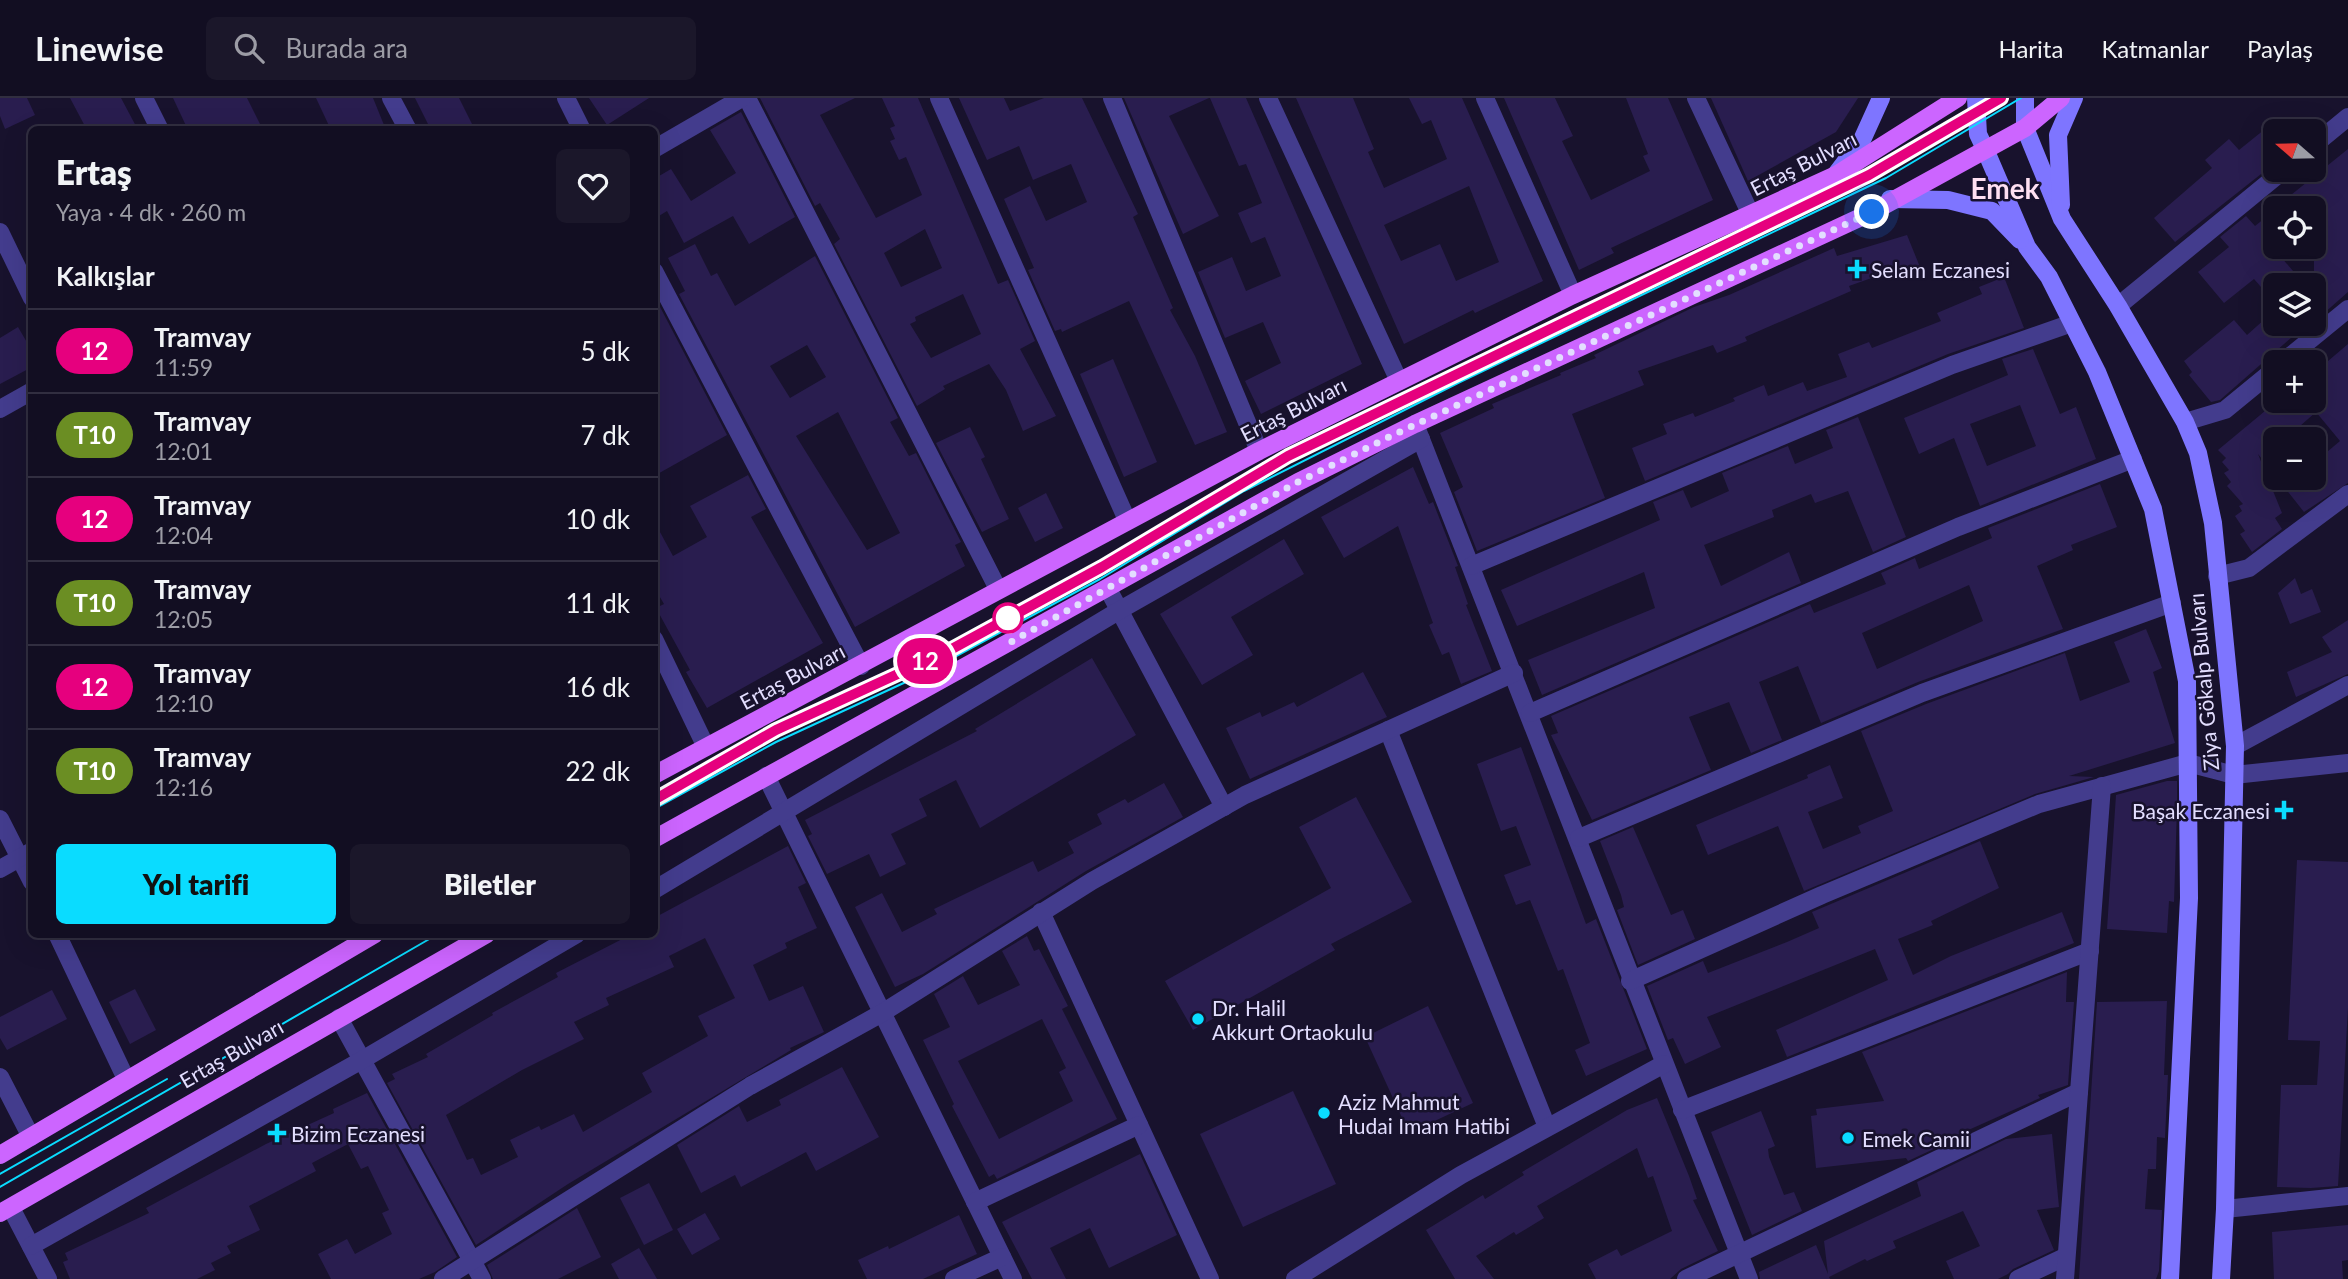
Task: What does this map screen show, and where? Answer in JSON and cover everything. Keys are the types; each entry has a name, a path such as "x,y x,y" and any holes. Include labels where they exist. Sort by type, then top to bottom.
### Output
{"main road":[{"path":"1836,174 1862,140 1881,98"},
{"name":"Ertaş Bulvarı","path":"658,773 1259,451 1573,295 1836,174 1958,98"},
{"name":"Ziya Gökalp Bulvarı","path":"1976,98 1978,134 2027,247 2049,277 2097,372 2153,509 2187,681 2189,898 2170,1279"},
{"path":"2025,98 2025,128"},
{"path":"658,837 1298,482 1418,431 1872,212 1890,199 2025,128 2062,98"},
{"path":"2062,219 2058,135 2074,98"},
{"name":"Ziya Gökalp Bulvarı","path":"2025,128 2062,219 2118,306 2185,422 2198,453 2213,523 2235,747 2225,1209 2221,1279"},
{"path":"1890,199 1948,200 1992,211 2027,247"},
{"name":"Ertaş Bulvarı","path":"5,1210 480,938"},
{"name":"Ertaş Bulvarı","path":"0,1156 353,940"}],"street":[{"path":"145,98 158,126"},
{"path":"391,98 406,126"},
{"path":"566,98 580,126"},
{"path":"658,147 744,98 998,589"},
{"path":"939,98 1127,520"},
{"path":"1112,98 1259,451"},
{"path":"1268,98 1399,381"},
{"path":"1485,98 1573,295"},
{"path":"1696,98 1751,215"},
{"path":"2326,135 2348,117"},
{"path":"2118,306 2269,182"},
{"path":"0,232 28,290"},
{"path":"658,279 861,666"},
{"path":"2298,350 2348,309"},
{"path":"1471,566 1952,365 2072,323"},
{"path":"2185,422 2225,410 2263,379"},
{"path":"0,408 28,393"},
{"path":"658,888 1418,431 1579,838 1630,981 1749,1279"},
{"path":"1530,713 1958,527 2133,459"},
{"path":"2217,576 2249,568 2348,494"},
{"path":"1108,589 1224,807"},
{"path":"1579,838 1922,693 2172,603"},
{"path":"658,647 705,747"},
{"path":"443,1279 474,1262 534,1220 750,1086 882,1013 1041,912 1224,807 1514,673"},
{"path":"2235,747 2348,685"},
{"path":"1388,730 1547,1127"},
{"path":"1630,981 1822,895 2027,810 2102,786 2188,763 2234,775 2348,763"},
{"path":"766,776 1013,1279"},
{"path":"2065,1279 2102,786"},
{"path":"0,819 26,854 0,869"},
{"path":"1041,912 1210,1279"},
{"path":"59,938 126,1079"},
{"path":"31,1246 362,1060 571,938"},
{"path":"1682,1110 2090,951"},
{"path":"339,1018 482,1279"},
{"path":"1295,1279 1461,1175 1664,1064"},
{"path":"0,1077 31,1137"},
{"path":"1686,1279 2079,1092"},
{"path":"975,1202 1139,1125"},
{"path":"2225,1209 2348,1196"},
{"path":"5,1210 31,1246 48,1279"},
{"path":"954,1279 1002,1257"},
{"path":"2018,1279 2065,1257"}],"building":[{"path":"0,98 27,98 35,115 5,129 0,116"},
{"path":"70,98 121,98 136,126 85,126"},
{"path":"173,98 247,98 261,126 186,126"},
{"path":"316,98 373,98 384,126 329,126"},
{"path":"415,98 459,98 473,126 429,126"},
{"path":"589,98 649,98 607,125"},
{"path":"760,98 855,98 820,115 876,218 922,195 906,157 899,160 890,141 895,139 890,128 895,126 882,98 918,98 998,284 1008,280 1035,341 1020,349 1056,416 1023,431 1006,390 989,364 943,386 945,389 917,406 834,244 840,239 820,203 815,206","holes":["925,229 942,268 901,287 884,253","963,294 981,334 931,358 910,324 916,321 915,317"]},
{"path":"959,98 1004,98 1010,111 1044,98 1082,98 1138,214 1133,217 1173,308 1170,310 1195,356 1227,432 1195,445 1129,301 1062,332 1061,329 1055,331 1028,270 1034,268 1004,199 1030,186 1046,221 1087,202 1071,164 1033,180 1019,146 987,160"},
{"path":"1124,98 1209,98 1169,116 1219,216 1183,234"},
{"path":"1210,98 1246,98 1362,364 1261,414 1245,381 1281,363 1263,322 1225,338 1198,272 1232,257 1246,291 1281,276 1265,237 1251,243 1238,213 1262,203 1246,164 1239,166"},
{"path":"1296,98 1353,98 1374,149 1368,152 1384,188 1447,159 1431,120 1422,124 1409,98 1462,98 1543,281 1475,313 1473,310 1404,344","holes":["1469,186 1499,262 1456,281 1440,244 1401,261 1384,225"]},
{"path":"1504,98 1555,98 1573,136 1562,141 1591,200 1650,171 1643,156 1648,154 1626,98 1668,98 1713,200 1611,248 1614,253 1579,270"},
{"path":"1711,98 1858,98 1836,132 1748,181"},
{"path":"741,112 795,217 749,244 733,216 684,243 667,211 658,217 658,177 671,169 691,201 736,173 710,130"},
{"path":"2263,131 2263,172 2175,242 2154,218 2212,168 2205,160 2229,139 2239,150"},
{"path":"2348,149 2348,292 2326,311 2326,273 2314,273 2314,259 2326,259 2326,196 2290,196 2307,182 2326,182 2326,167"},
{"path":"2246,216 2255,226 2263,220 2263,259 2283,259 2295,273 2263,273 2263,289 2254,279 2224,303 2198,272 2229,247 2220,237"},
{"path":"1907,235 1922,272 1902,280 1897,269 1849,286 1851,291 1745,337 1747,341 1717,353 1713,345 1638,371 1644,385 1572,414 1605,498 1477,551 1454,492 1463,487 1440,433 1494,408 1492,404 1561,375 1560,373 1596,358 1594,355 1694,307 1729,295 1834,248 1837,256"},
{"path":"695,244 711,276 717,273 735,306 815,256 898,418 890,422 909,456 916,453 961,542 955,545 965,566 855,627 679,294 685,291 668,258","holes":["807,345 826,377 790,398 770,366","838,412 900,533 867,550 796,436"]},
{"path":"2004,277 2024,328 1948,354 1645,481 1632,448 1667,434 1663,424 1693,413 1695,417 1735,401 1733,398 1764,385 1768,396 1803,382 1807,391 1847,377 1838,354 1869,342 1872,348 1941,321 1937,313 1982,294 1979,287"},
{"path":"658,306 727,435 658,474"},
{"path":"2234,320 2247,335 2263,321 2263,336 2293,336 2277,350 2263,350 2263,362 2220,400 2211,402 2189,375 2192,372 2184,361"},
{"path":"18,327 28,344 28,369 0,384 0,338"},
{"path":"2348,344 2348,483 2304,512 2287,490 2326,490 2326,453 2340,441 2317,413 2326,413 2326,363"},
{"path":"2033,349 2060,414 2076,407 2096,459 1980,506 1954,438 1919,454 1904,418 2008,375 2002,359","holes":["2020,405 2036,446 1987,466 1970,424"]},
{"path":"1113,359 1157,462 1124,477 1080,374"},
{"path":"2263,413 2315,413 2299,427 2263,427 2263,460 2258,454 2263,466 2263,490 2273,490 2282,513 2275,518 2282,529 2252,552 2240,534 2245,531 2235,516 2242,511 2239,506 2243,504 2227,486 2231,482 2224,473 2229,470 2222,462 2226,458 2218,450"},
{"path":"1858,417 1906,537 1873,552 1848,491 1815,503 1811,494 1772,510 1774,517 1704,545 1721,586 1789,552 1801,583 1542,695 1528,660 1655,608 1644,572 1517,626 1501,590 1660,520 1653,502 1683,490 1691,508 1729,491 1722,473 1788,446 1795,464 1833,448 1826,430"},
{"path":"970,427 985,457 981,459 1009,519 982,532 936,443"},
{"path":"1413,467 1429,504 1433,502 1458,566 1455,567 1468,604 1466,605 1492,671 1461,684 1449,652 1442,655 1429,625 1433,623 1398,526 1344,558 1321,517"},
{"path":"748,475 766,509 751,517 823,643 707,708 686,672 690,670 658,612 658,607 664,604 658,594 658,528 673,556 707,537 690,506"},
{"path":"2100,484 2117,527 2071,545 2073,550 2037,566 2063,629 1918,682 1821,723 1798,666 1759,682 1782,740 1751,753 1729,702 1689,717 1711,770 1592,820 1551,735 1558,733 1551,716 1810,604 1814,613 1886,584 1881,573 1915,558 1919,569 1992,538 1988,528","holes":["1969,585 1983,621 1877,669 1862,633"]},
{"path":"1046,493 1063,528 1035,542 1018,508"},
{"path":"1284,539 1304,574 1231,617 1253,655 1202,685 1160,614"},
{"path":"2295,578 2301,594 2312,589 2321,612 2290,624 2278,593"},
{"path":"2348,620 2348,674 2296,697 2287,672 2332,652 2322,637"},
{"path":"2146,629 2162,668 2153,672 2175,743 2069,776 2094,777 2035,794 1804,891 1778,826 1708,855 1696,825 1808,778 1807,775 1830,765 1843,798 1808,812 1823,849 1861,833 1858,826 1893,811 1861,731 2065,653 2080,701 2130,682 2114,642"},
{"path":"1092,658 1136,735 980,828 956,780 919,799 927,816 891,834 906,864 880,877 869,854 827,874 808,836 812,834 805,820 977,731 975,729"},
{"path":"1363,672 1387,717 1250,779 1226,728 1260,712 1262,717 1294,702 1297,707"},
{"path":"1521,747 1586,924 1596,919 1647,1049 1586,1076 1575,1050 1590,1043 1563,969 1558,971 1530,900 1516,905 1504,875 1531,865 1516,826 1501,831 1477,764"},
{"path":"2167,781 2177,781 2177,808 2174,902 2169,901 2167,933 2107,929 2116,795"},
{"path":"1164,783 1183,817 1086,871 923,974 895,987 855,907 882,893 902,932 937,914 934,909 1033,861 1038,872 1074,853 1068,842 1102,824 1097,814 1125,799 1128,803"},
{"path":"1356,797 1412,902 1331,944 1335,950 1193,1030 1165,981 1331,888 1299,827"},
{"path":"1633,827 1671,915 1683,910 1695,939 1638,965 1617,910 1624,907 1621,895 1600,841"},
{"path":"1980,841 1999,888 1931,921 1933,925 1898,939 1913,975 1951,956 2062,912 2074,943 1787,1057 1776,1030 1888,980 1875,949 1707,1017 1721,1047 1685,1064 1673,1038 1668,1040 1647,986 1703,961 1708,973 1787,942 1819,928 1812,912"},
{"path":"788,846 806,883 798,887 817,928 785,943 787,948 753,965 769,1001 803,986 824,1032 790,1048 791,1050 568,1184 476,1245 387,1083 395,1079 392,1074 428,1057 426,1054 493,1015 492,1013 558,977 556,973 624,938 658,938 658,916","holes":["705,938 735,998 698,1016 708,1036 642,1073 652,1092 583,1132 574,1114 541,1130 539,1126 510,1140 518,1157 481,1175 473,1158 467,1160 446,1115 522,1070 584,1039 574,1022 609,1005 606,998 674,967 669,956"]},
{"path":"2297,860 2348,862 2348,1008 2338,1186 2277,1187 2281,1085 2317,1085 2320,1041 2288,1040"},
{"path":"1027,936 1034,951 1039,949 1068,1006 1062,1009 1117,1119 997,1179 994,1174 989,1177 952,1106 954,1104 923,1040 950,1027 934,994 963,976 978,1005 1020,985 1002,951","holes":["1042,1019 1066,1068 1059,1072 1073,1101 999,1139 958,1061"]},
{"path":"2067,972 2066,1002 2074,1002 2068,1085 2038,1095 2040,1098 1928,1148 1938,1147 1908,1161 1906,1158 1816,1168 1811,1116 1817,1115 1816,1109 1884,1101 1862,1052"},
{"path":"135,989 156,1030 130,1044 109,1002"},
{"path":"52,990 67,1019 7,1050 0,1038 0,1017"},
{"path":"2167,1001 2165,1138 2157,1137 2156,1169 2148,1169 2145,1209 2162,1210 2159,1271 2156,1279 2079,1279 2097,1002"},
{"path":"1428,1006 1473,1103 1409,1133 1365,1037"},
{"path":"842,1067 879,1137 816,1171 806,1152 741,1187 735,1175 701,1193 677,1145 739,1106 747,1122 781,1105 779,1100"},
{"path":"1293,1091 1336,1184 1243,1227 1200,1134"},
{"path":"367,1093 457,1257 435,1272 419,1279 331,1279 318,1254 347,1239 355,1254 392,1234 382,1213 389,1210 368,1166 361,1169 348,1144 312,1163 316,1171 249,1206 260,1230 227,1246 231,1253 211,1263 215,1270 197,1279 70,1279 63,1262 68,1260 65,1253 149,1213 146,1208 266,1144 334,1113 333,1109"},
{"path":"1657,1098 1689,1176 1697,1199 1693,1200 1718,1251 1681,1269 1670,1279 1596,1279 1588,1264 1617,1249 1621,1256 1672,1231 1653,1176 1648,1178 1637,1148 1537,1206 1544,1218 1516,1235 1514,1232 1476,1256 1494,1279 1455,1279 1426,1230 1483,1195 1485,1199 1524,1175 1522,1172 1627,1110"},
{"path":"1761,1111 1775,1146 1768,1149 1769,1157 1784,1195 1794,1192 1802,1211 1752,1235 1711,1132"},
{"path":"2052,1134 2059,1207 2037,1210 2054,1250 1998,1279 1954,1279 1946,1261 1980,1246 1963,1211 1893,1241 1896,1248 1867,1261 1865,1259 1829,1277 1830,1279 1760,1279 1759,1272 1816,1245 1828,1274 1824,1241 1921,1196 1917,1182 2006,1139"},
{"path":"1140,1154 1177,1235 1109,1268 1090,1228 1050,1248 1066,1279 1032,1279 1002,1222"},
{"path":"649,1183 673,1230 644,1245 620,1198"},
{"path":"577,1208 601,1257 558,1279 493,1279 487,1265"},
{"path":"705,1213 720,1239 692,1255 677,1229"},
{"path":"959,1215 977,1254 923,1279 867,1279 858,1260 888,1246 889,1249"},
{"path":"2348,1225 2348,1260 2342,1261 2343,1279 2274,1279 2272,1232"},
{"path":"639,1248 657,1279 619,1279 611,1264"}],"tram line":[{"name":"12","path":"658,798 776,730 950,650 1102,567 1151,535 1288,456 1904,158 2001,98"},
{"path":"658,807 776,742 921,675 1100,579 1244,491 1460,382 1886,178 2021,98"},
{"path":"1912,153 1984,109"},
{"path":"1261,471 1395,403"},
{"path":"1108,563 1212,499"},
{"path":"753,744 942,653"},
{"path":"0,1187 431,938"},
{"path":"0,1174 167,1079"}],"place":[{"name":"Selam Eczanesi","path":"1857,269"},
{"name":"Başak Eczanesi","path":"2284,810"},
{"name":"Dr. Halil Akkurt Ortaokulu","path":"1198,1019"},
{"name":"Aziz Mahmut Hudai Imam Hatibi","path":"1324,1113"},
{"name":"Bizim Eczanesi","path":"277,1133"},
{"name":"Emek Camii","path":"1848,1138"}],"district":[{"name":"Emek","path":"2005,188"}],"route":[{"path":"1008,618 1011,642 1298,482 1415,424 1872,212"}]}
